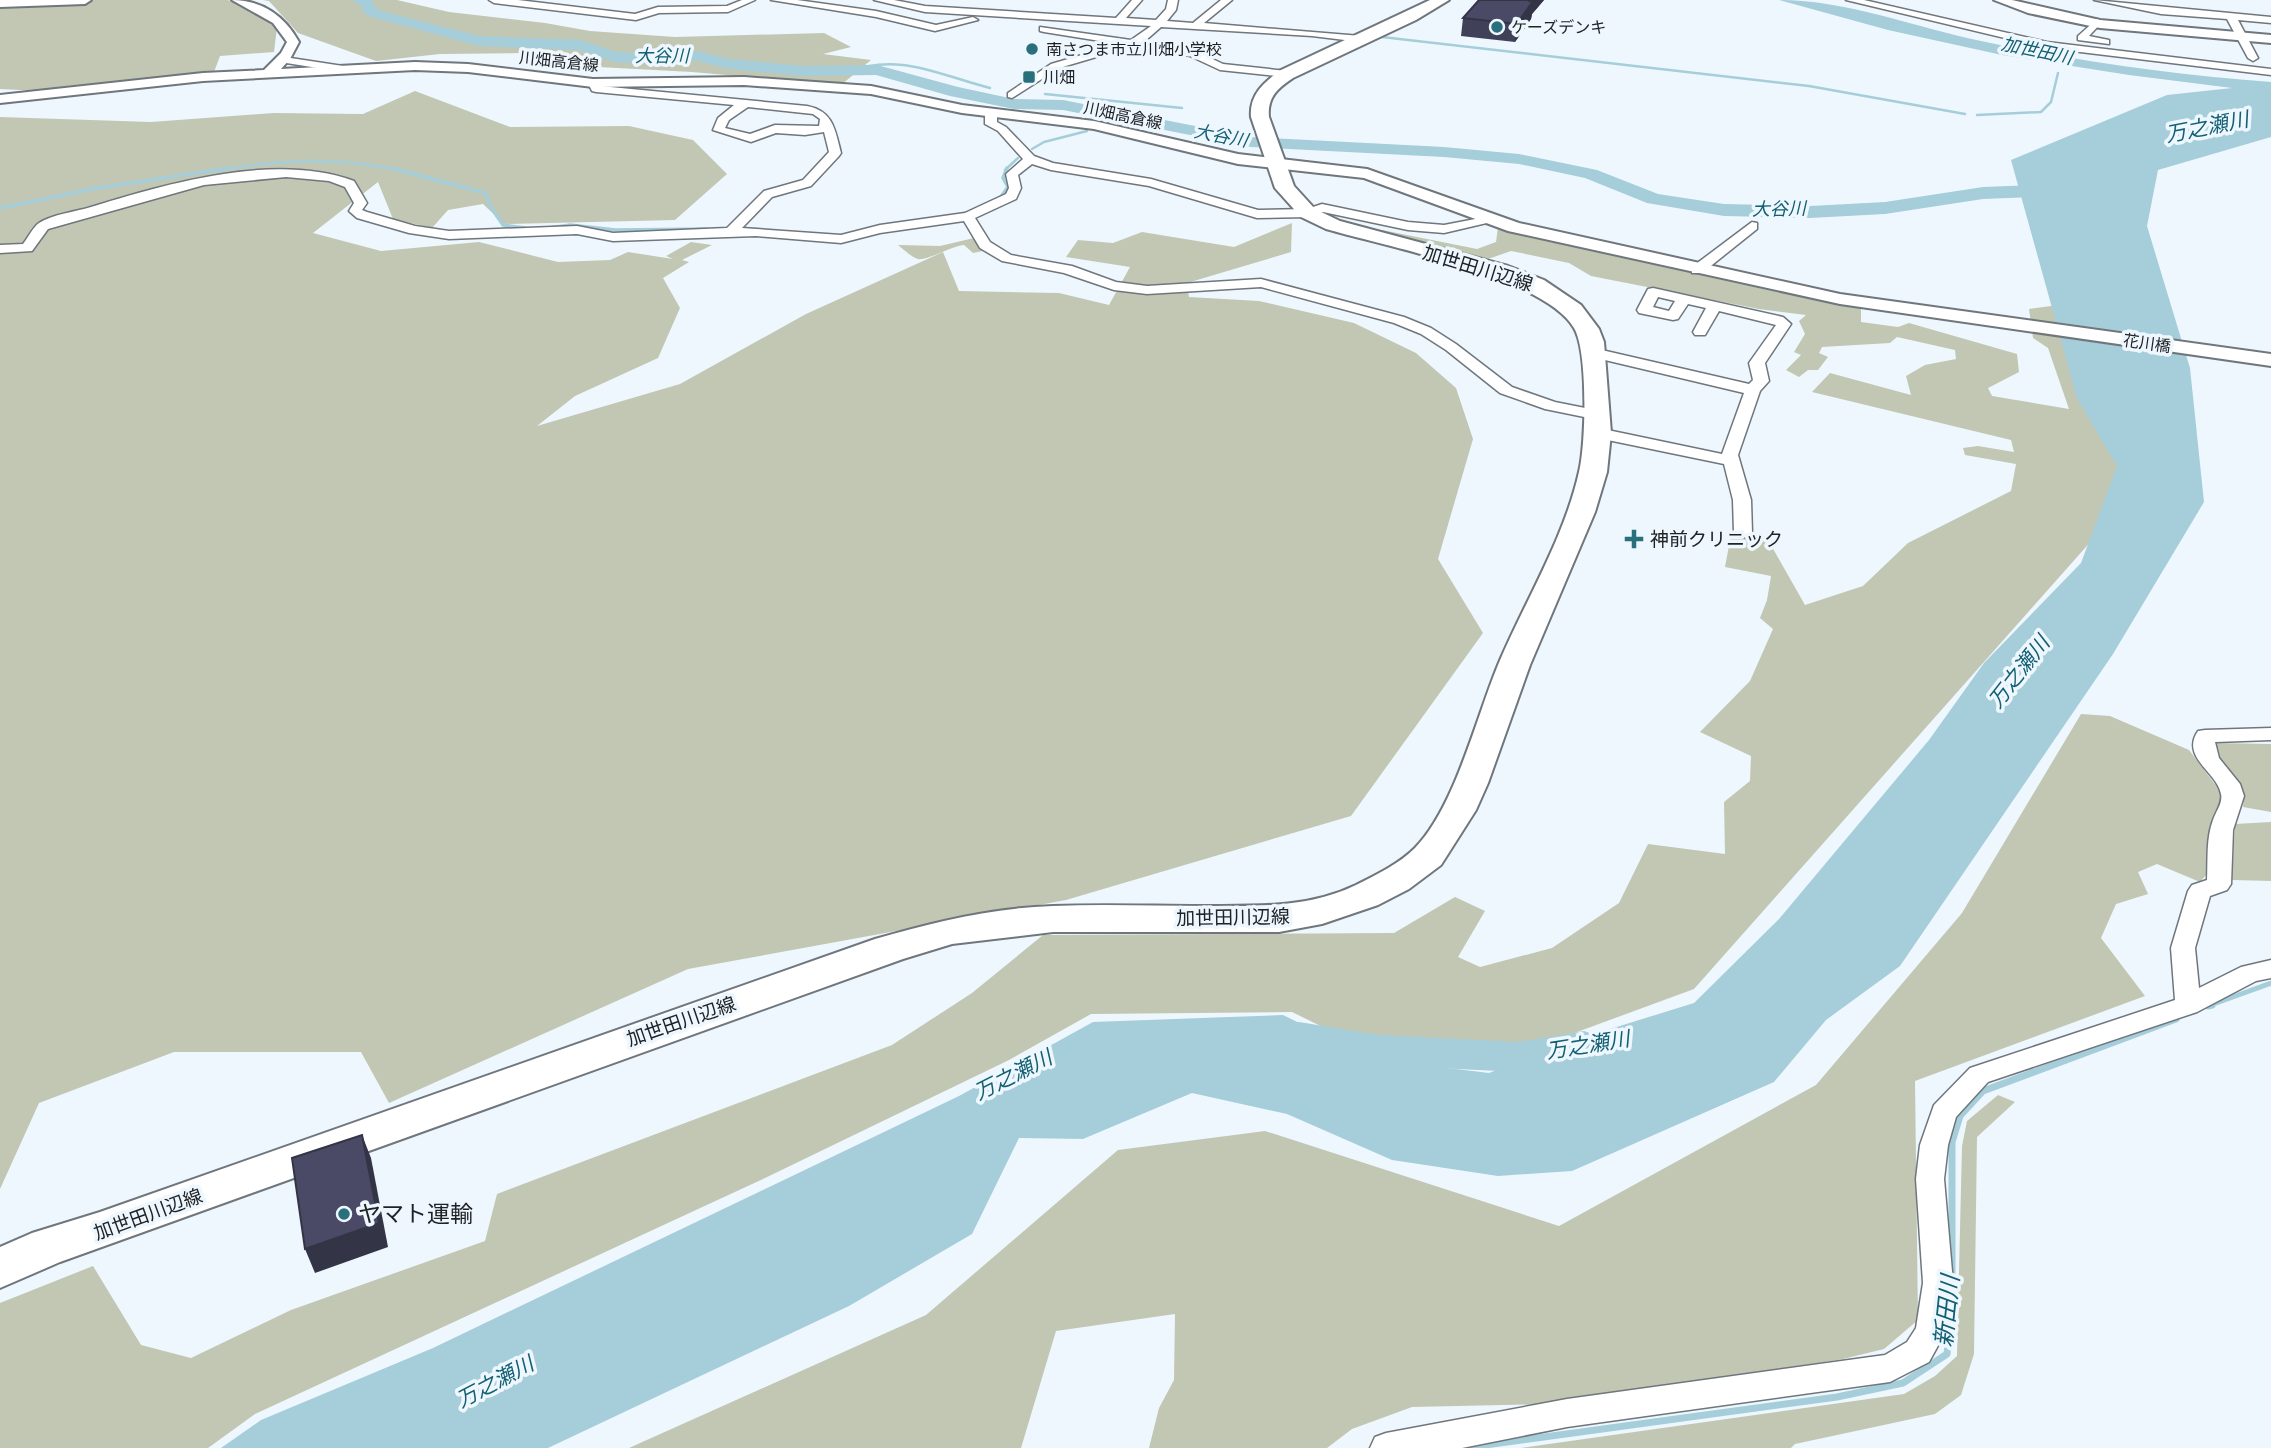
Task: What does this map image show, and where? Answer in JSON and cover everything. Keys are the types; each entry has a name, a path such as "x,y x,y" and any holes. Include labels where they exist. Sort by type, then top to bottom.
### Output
{"main road":[{"name":"加世田川辺線","path":"0,1268 48,1247 103,1230 641,1035 889,949 951,931 1053,919 1279,919 1322,911 1364,896 1396,880 1428,856 1458,810 1471,783 1514,665 1581,512 1593,472 1599,424 1593,353 1582,320 1565,303 1536,285 1487,268 1353,233 1308,214 1285,188 1265,132 1259,106 1269,87 1287,74 1441,0"}],"street":[{"path":"0,3 85,0"},
{"path":"238,0 264,11 289,33 293,42 284,60 268,73"},
{"path":"494,0 636,17 658,10 728,9 750,0"},
{"path":"776,0 876,14 934,28 974,20 988,14"},
{"path":"878,0 988,14 1196,25 1361,39"},
{"path":"1119,20 1137,0"},
{"path":"1172,0 1171,10 1160,23 1135,43 1055,66 1012,94 992,111 991,124 1002,129 1030,159 1051,166 1151,183 1257,214 1308,214 1322,208 1408,226 1444,229 1486,219"},
{"path":"1196,25 1227,0"},
{"path":"1851,0 1978,31 2071,48 2271,72"},
{"path":"1898,0 1997,23 1978,31"},
{"path":"2000,0 2061,16 2097,22 2271,39"},
{"path":"2099,0 2161,11 2271,20"},
{"path":"2161,11 2177,0"},
{"path":"876,14 902,3"},
{"path":"2061,16 2080,5"},
{"path":"2231,17 2242,8"},
{"path":"2231,17 2253,58"},
{"path":"974,20 1135,43 1197,55 1217,63 1220,67 1287,74"},
{"path":"2097,22 2082,38 2271,60"},
{"path":"284,60 343,69"},
{"name":"川畑高倉線","path":"0,99 203,77 415,66 468,68 593,83 744,81 871,90 1094,125 1208,154 1367,174 1486,219 1697,270"},
{"path":"593,83 596,89 817,111 826,118 835,153 823,168 807,183 768,194 733,230"},
{"path":"782,106 813,85"},
{"path":"747,102 726,116 719,124 719,130 751,138 775,128 805,131 827,128"},
{"path":"0,249 27,248 43,226 67,217 188,184 286,173 339,179 352,187 361,203 355,211 362,215 414,230 449,235 577,230 613,237 733,230 841,239 880,229 968,217 1011,196 1015,188 1012,174 1030,159"},
{"path":"968,217 985,245 1007,258 1067,269 1114,286 1147,290 1261,283 1399,320 1426,331 1451,347 1506,390 1599,424 1729,460"},
{"path":"1697,270 1752,226"},
{"name":"花川橋","path":"1697,270 1872,305 2271,360"},
{"path":"1684,299 1778,320 1784,324 1757,363 1761,381 1753,390 1729,460 1742,500 1743,533"},
{"path":"1700,332 1714,306"},
{"path":"1593,353 1753,390"},
{"path":"2188,1005 2183,948 2200,891 2219,884 2222,825 2233,797 2231,789 2205,757 2202,745 2205,736 2271,734"},
{"path":"1386,1448 1567,1413 1890,1368 1918,1352 1931,1331 1938,1283 1930,1179 1934,1145 1944,1112 1979,1075 2188,1005 2250,973 2271,969"}],"green space":[{"path":"228,0 253,11 277,27 274,52 220,56 214,72 40,91 0,89 0,2"},
{"path":"263,0 397,0 449,12 590,31 675,37 824,33 851,47 823,54 871,60 841,85 692,72 561,65 532,53 440,54 376,61 298,33 269,1"},
{"path":"415,91 510,127 629,126 693,140 727,174 675,220 504,224 483,204 448,210 432,228 393,219 378,182 313,233 381,251 479,242 558,262 610,260 628,252 673,259 666,256 691,242 712,245 682,260 689,262 663,278 680,308 658,358 575,396 537,426 680,384 806,314 943,252 959,291 1059,293 1109,305 1130,267 1066,257 1078,240 1113,243 1142,232 1234,247 1292,223 1291,252 1187,283 1189,297 1259,301 1354,323 1416,353 1456,388 1473,439 1438,559 1483,633 1351,816 1066,900 688,969 389,1103 361,1052 174,1052 39,1103 0,1189 0,117 151,122 274,113 363,114"},
{"path":"1498,227 1861,308 1861,322 1898,327 1909,323 2017,354 2019,372 1988,388 1992,396 2069,409 2048,348 2033,338 2029,309 2074,303 2148,477 1694,989 1482,1067 1380,1055 1292,1012 1091,1014 1009,1060 763,1179 255,1414 208,1448 0,1448 0,1303 93,1266 141,1345 191,1358 291,1310 485,1241 497,1194 892,1045 972,993 1043,935 1394,933 1455,897 1485,911 1458,957 1480,967 1552,948 1619,903 1648,844 1725,854 1724,802 1750,781 1751,756 1700,732 1750,681 1773,629 1760,618 1767,600 1771,576 1725,567 1731,535 1768,540 1805,605 1863,586 1908,543 2011,491 2016,464 1965,455 1963,448 1978,446 2014,452 2011,440 1812,392 1830,373 1911,395 1906,376 1925,365 1956,359 1955,350 1897,337 1890,343 1822,347 1819,353 1828,357 1818,370 1808,370 1799,377 1786,370 1801,355 1794,352 1805,334 1799,321 1806,315 1759,309 1591,276 1569,263 1511,251 1488,259 1378,232 1382,230 1477,249 1496,242"},
{"path":"974,238 983,251 973,253 964,245 922,259 913,257 898,245 940,246"},
{"path":"2081,714 2110,716 2189,750 2223,795 2206,875 2200,882 2157,864 2138,872 2148,894 2116,904 2101,938 2145,996 1915,1081 1918,1320 1884,1349 1843,1359 1583,1401 1412,1407 1352,1429 1327,1448 1149,1448 1159,1408 1174,1380 1175,1314 1056,1331 1021,1448 629,1448 926,1315 1118,1150 1265,1131 1559,1226 1816,1085 1962,913"},
{"path":"2214,743 2271,744 2271,812 2243,807 2244,794 2213,755"},
{"path":"2271,822 2271,881 2232,880 2235,824"},
{"path":"1998,1095 2015,1102 1977,1137 1974,1354 1961,1395 1935,1414 1795,1444 1791,1448 1521,1448 1904,1394 1935,1376 1957,1356 1962,1146 1967,1121"}],"water":[{"path":"1779,0 1830,4 1981,41 2089,61 2271,82 2271,137 2158,170 2147,226 2190,368 2204,502 2113,654 1900,966 1826,1020 1774,1082 1572,1171 1498,1176 1392,1160 1287,1114 1192,1093 1083,1139 1019,1138 972,1234 849,1306 548,1448 221,1448 261,1420 433,1348 959,1096 1093,1022 1283,1015 1373,1059 1489,1073 1581,1038 1694,1003 1779,919 1929,740 1984,663 2081,563 2117,466 2077,398 2011,160 2167,95 2232,88 2002,55 1888,30"}],"building":[{"path":"1479,0 1533,1 1517,24 1463,18"},
{"name":"ヤマト運輸","path":"362,1135 379,1223 305,1249 292,1158"}],"waterway":[{"name":"大谷川","path":"359,0 366,2 370,11 380,15 479,41 581,45 614,57 655,59 698,56 729,64 803,71 877,70 956,92 1014,104 1063,105 1251,142 1444,152 1519,159 1590,174 1654,199 1724,210 1810,212 1885,208 1983,193 2062,190"},
{"path":"1382,37 1809,86 1965,114"},
{"path":"843,72 884,64 901,65 934,71 990,88"},
{"name":"加世田川","path":"1977,115 2041,112 2051,102 2058,73"},
{"path":"1045,94 1182,108"},
{"name":"大谷川","path":"1106,121 1116,114"},
{"path":"1032,149 1044,142 1087,131"},
{"path":"1007,168 1018,158"},
{"path":"218,170 308,161 352,163 397,170"},
{"path":"0,208 92,189 229,168"},
{"path":"390,168 397,170"},
{"path":"1000,198 1008,187 1003,178 1007,168"},
{"path":"397,170 486,193 490,206 503,225 525,228"},
{"path":"549,228 570,225 616,230 707,229"},
{"path":"748,229 777,231"},
{"name":"新田川","path":"2212,1005 2208,1006 2271,983"},
{"name":"新田川","path":"1463,1448 1837,1397 1903,1383 1947,1354 1952,1302 1952,1142 1960,1116 1983,1091 2176,1019"},
{"name":"万之瀬川","path":"1299,1036 1379,1050 1518,1057 1584,1046"}],"place":[{"name":"ケーズデンキ","path":"1497,27"},
{"name":"南さつま市立川畑小学校","path":"1032,49"},
{"name":"川畑","path":"1029,77"},
{"name":"神前クリニック","path":"1634,539"},
{"name":"ヤマト運輸","path":"344,1214"}]}
